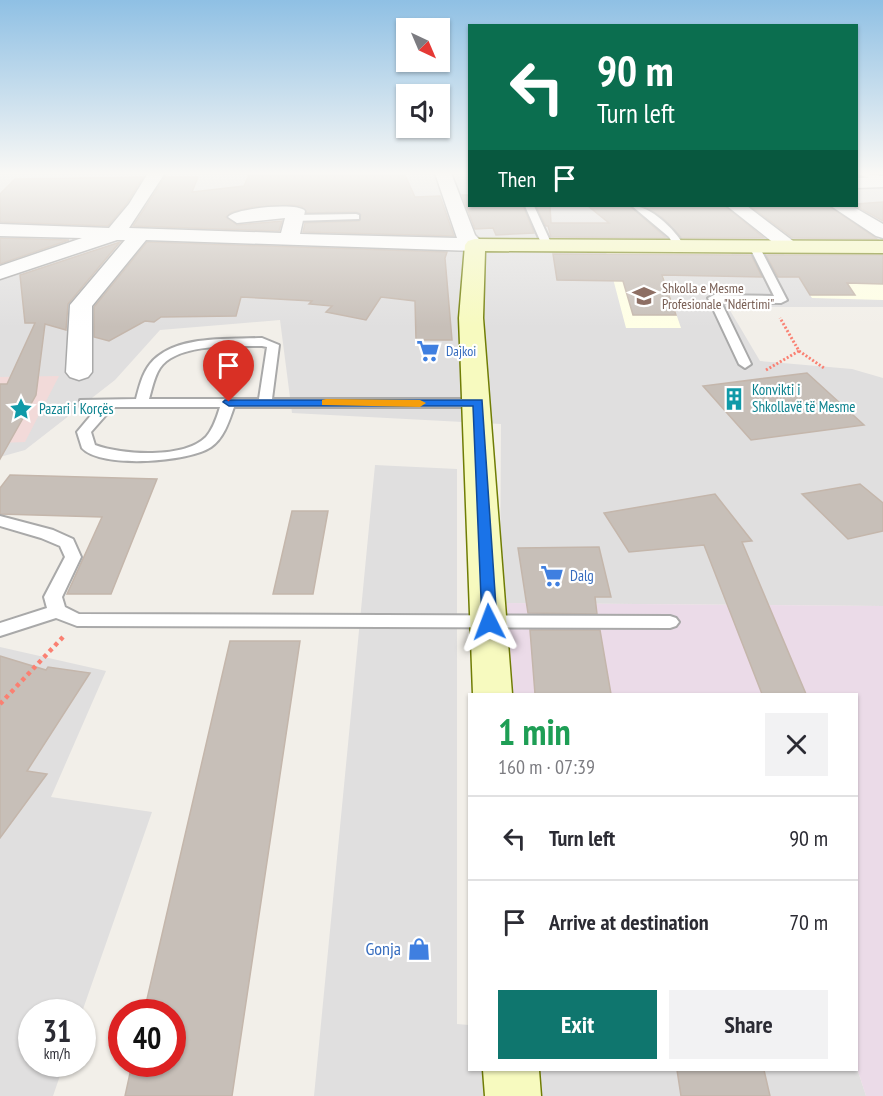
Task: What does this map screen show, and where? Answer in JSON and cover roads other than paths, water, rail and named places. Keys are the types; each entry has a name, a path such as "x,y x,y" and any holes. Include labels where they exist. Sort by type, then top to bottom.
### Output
{"street":[{"path":"0,273 114,234 122,224"},
{"path":"230,237 234,224"},
{"path":"288,239 292,224"},
{"path":"355,241 356,224"},
{"path":"461,224 466,237 475,245"},
{"path":"480,224 485,234 475,245 471,318 478,403 493,693"},
{"path":"760,224 791,247"},
{"path":"870,224 883,232"},
{"path":"0,230 475,245 883,247"},
{"path":"79,372 81,304 141,234"},
{"path":"511,1071 513,1096"}],"lane":[{"path":"538,224 548,245"},
{"path":"659,224 673,235 679,245"},
{"path":"745,364 714,298 781,300 754,246"},
{"path":"141,403 155,366 170,354 189,347 262,342 273,345 265,402"},
{"path":"109,403 84,432 89,448 102,454 133,457 167,454 205,445 217,434 229,402"},
{"path":"84,403 478,403"},
{"path":"0,521 46,534 67,543 73,557 53,597 57,611"},
{"path":"0,630 57,611 77,620 670,622"}],"place":[{"name":"Shkolla e Mesme Profesionale \"Ndërtimi\"","path":"644,296"},
{"name":"Dajkoi","path":"428,351"},
{"name":"Konvikti i Shkollavë të Mesme","path":"734,399"},
{"name":"Pazari i Korçës","path":"21,409"},
{"name":"Dalg","path":"552,576"},
{"name":"Gonja","path":"419,949"}]}
